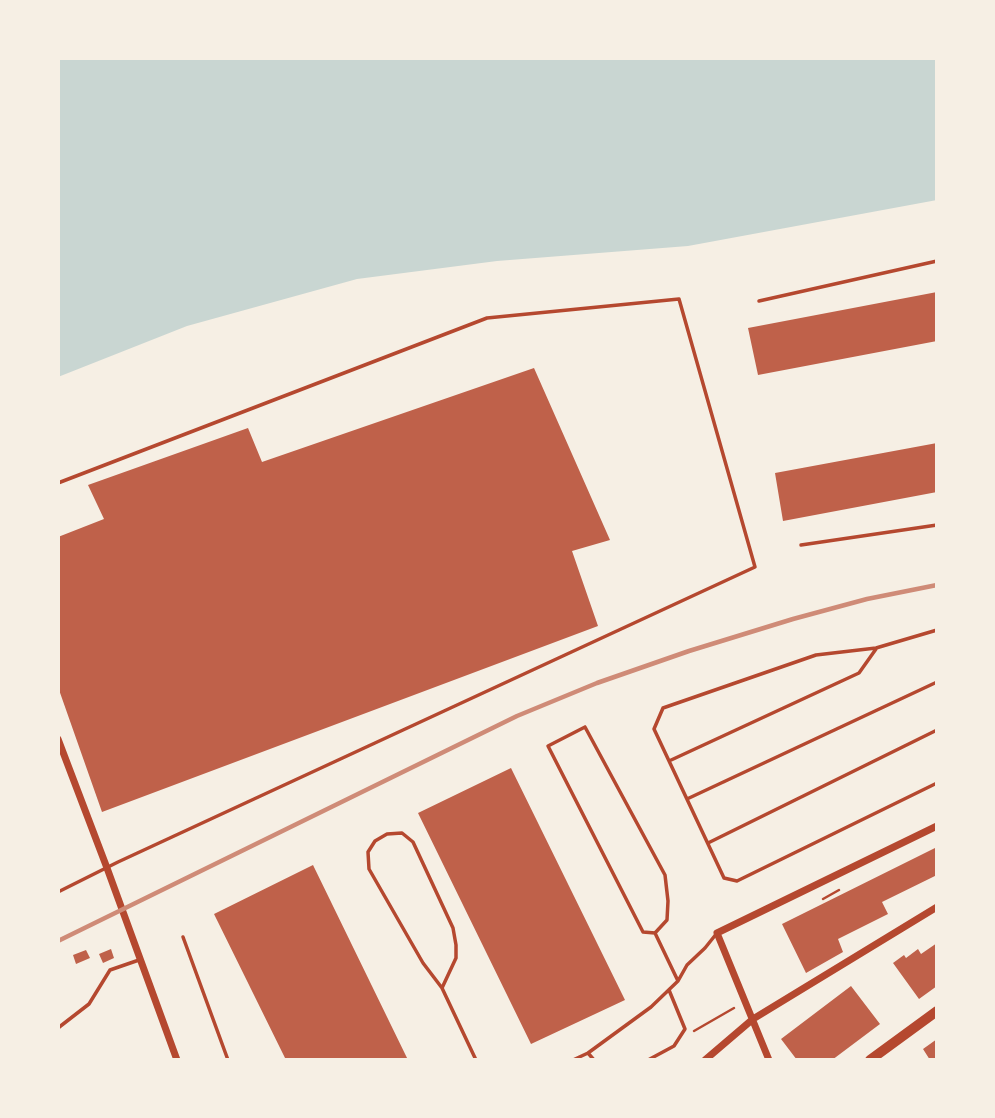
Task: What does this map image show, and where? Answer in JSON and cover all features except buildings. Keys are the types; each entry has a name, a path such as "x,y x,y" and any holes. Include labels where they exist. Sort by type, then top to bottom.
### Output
{"main road":[{"path":"870,1060 937,1011"}],"street":[{"path":"58,739 177,1060"},
{"path":"769,1060 717,933 937,826"},
{"path":"705,1060 753,1019 937,907"}],"lane":[{"path":"759,301 937,261"},
{"path":"58,483 487,318 679,299 755,567 58,892"},
{"path":"801,545 937,525"},
{"path":"937,630 877,648 816,655 663,708 654,729 724,878 737,881 937,783"},
{"path":"669,761 859,673 877,648"},
{"path":"687,799 937,682"},
{"path":"586,727 665,875 667,920 655,933 643,932 548,746 586,727"},
{"path":"708,844 937,730"},
{"path":"442,988 456,958 453,928 412,842 402,833 387,834 375,841 368,852 369,869 423,963 442,988 475,1060"},
{"path":"655,933 678,981"},
{"path":"573,1060 651,1007 678,981 687,965 717,933"},
{"path":"183,937 228,1060"},
{"path":"58,1028 89,1004 110,970 140,959"},
{"path":"648,1060 674,1045 685,1029 669,990"},
{"path":"588,1052 594,1060"}],"path":[{"path":"822,899 839,890"},
{"path":"694,1031 734,1008"}],"shaded area":[{"path":"58,58 937,58 937,200 688,246 497,261 357,279 187,326 58,377"}],"railway":[{"path":"58,941 517,716 597,683 793,619 867,599 937,585"}]}
